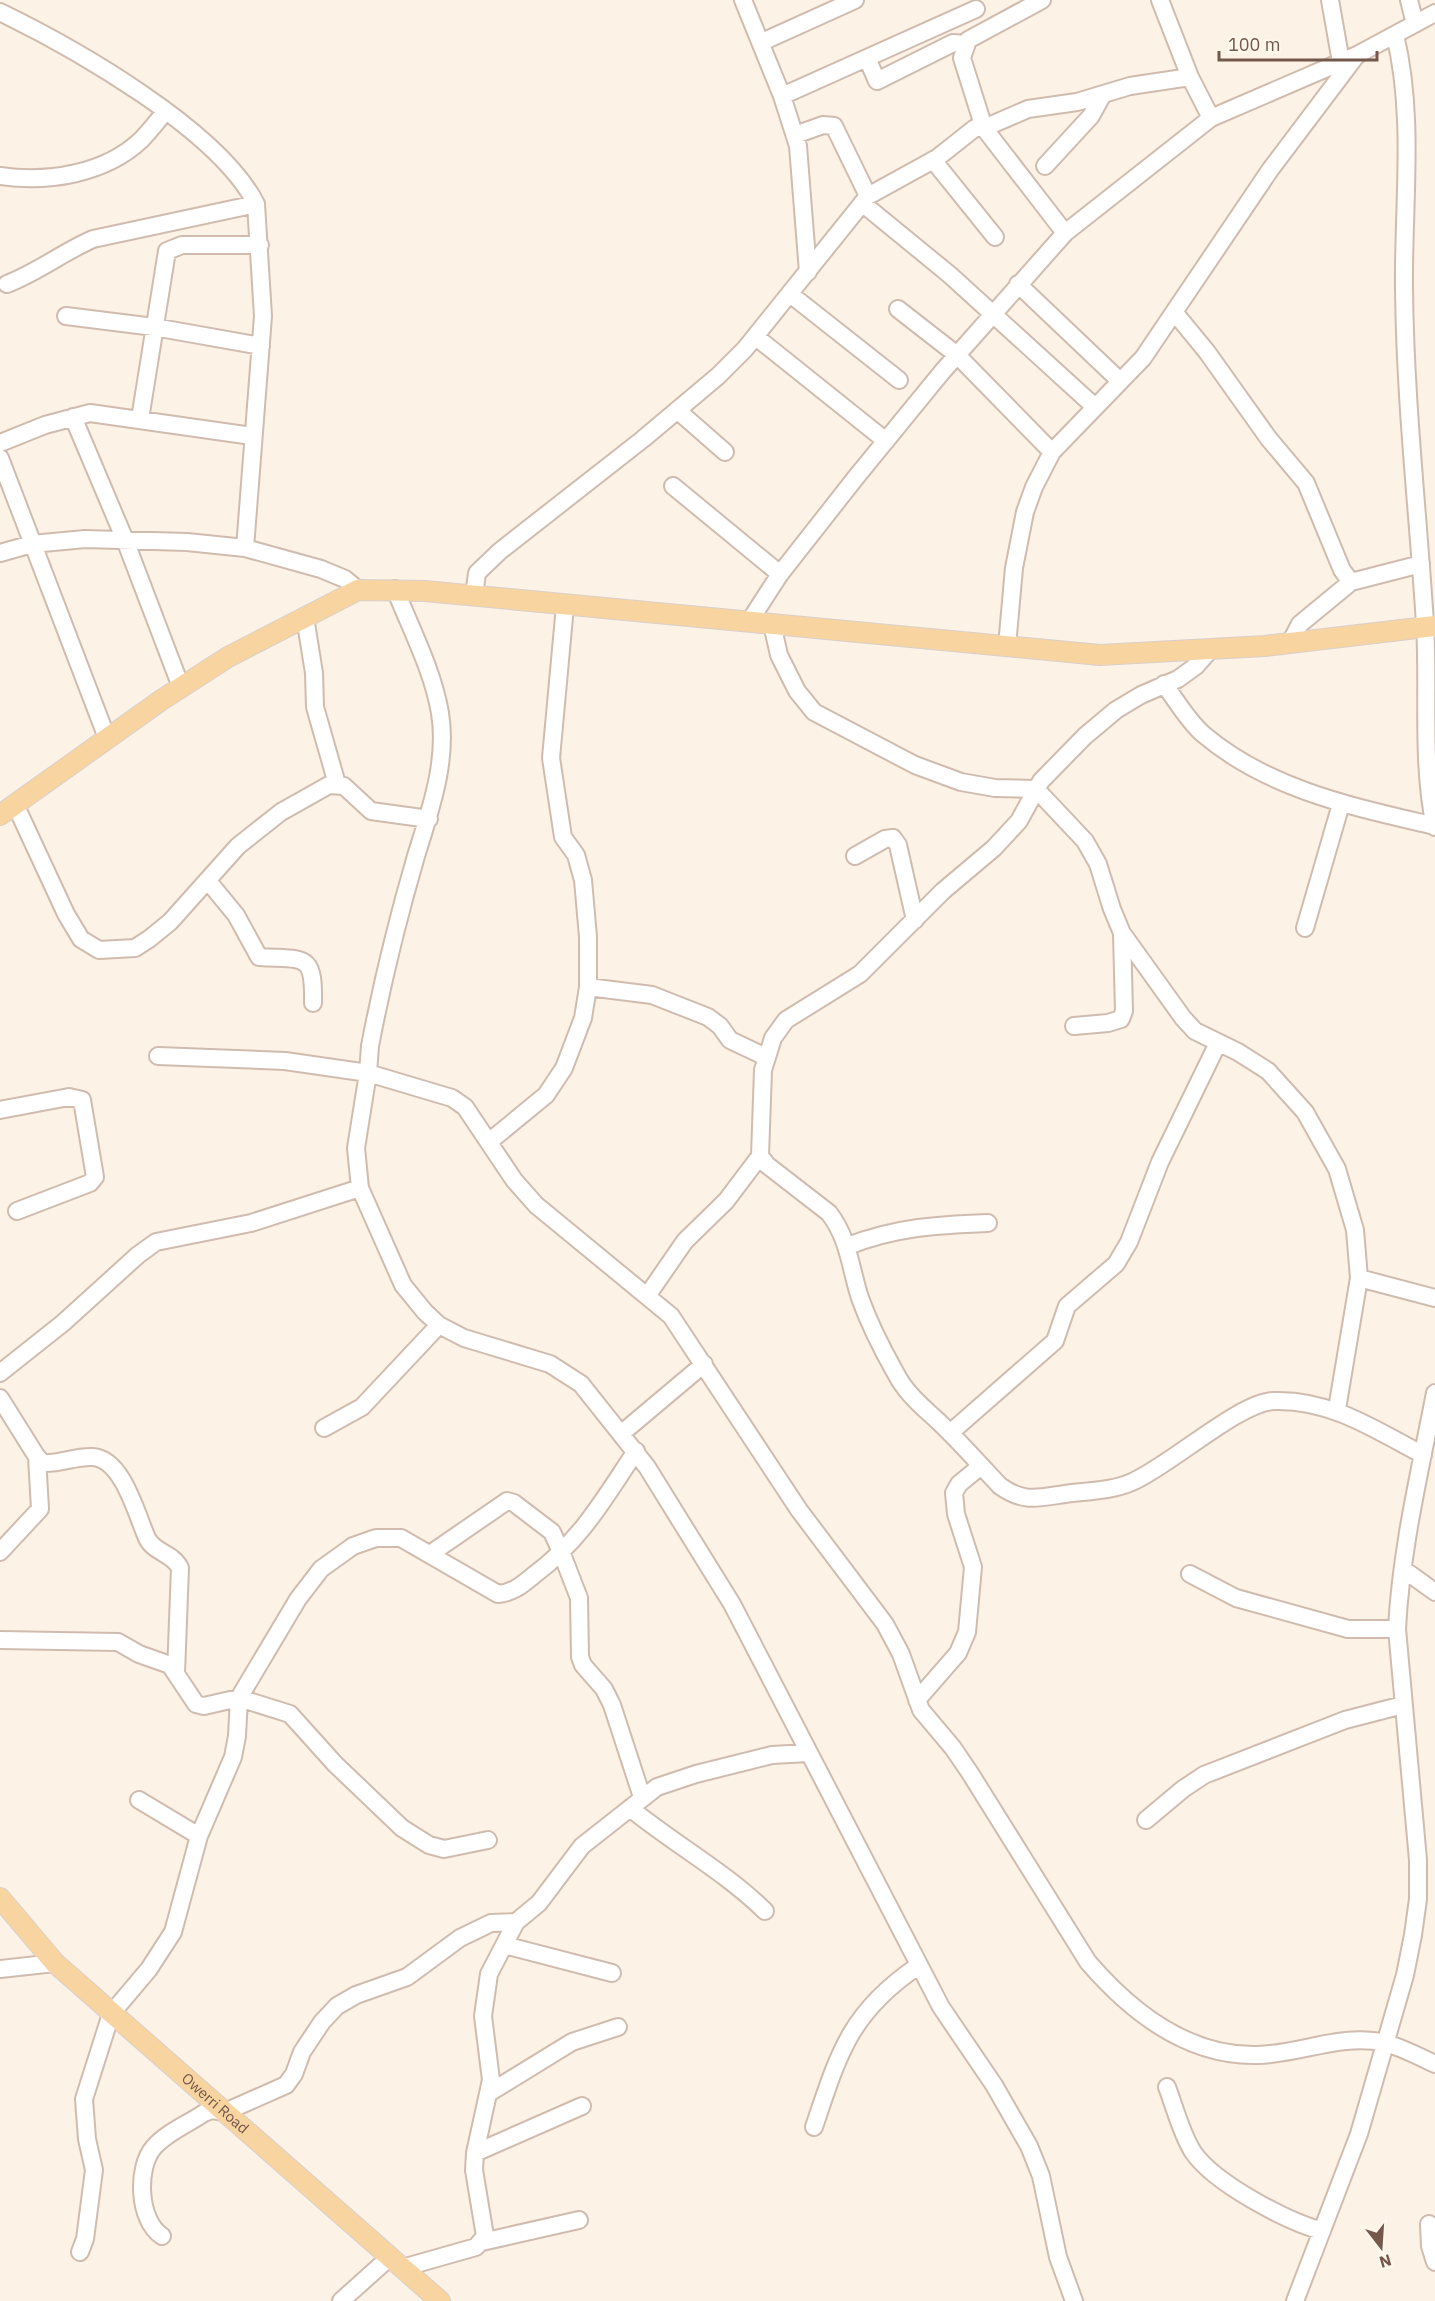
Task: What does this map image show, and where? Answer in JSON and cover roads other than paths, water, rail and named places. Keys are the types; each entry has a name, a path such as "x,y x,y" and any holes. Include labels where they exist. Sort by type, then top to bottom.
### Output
{"main road":[{"path":"7,810 181,687 228,657 358,590 395,589 1100,655 1209,651 1430,627"},
{"name":"Owerri Road","path":"0,1898 55,1963 435,2299"}],"street":[{"path":"743,0 762,42 795,135 801,174 802,230 808,272"},
{"path":"762,42 855,0"},
{"path":"867,58 877,81 953,43 965,44 1042,0"},
{"path":"1160,0 1190,77 1211,118"},
{"path":"1330,0 1341,62"},
{"path":"1409,0 1415,24"},
{"path":"782,96 867,58 974,4 985,31"},
{"path":"0,12 37,30 166,111 222,160 249,189 256,204 260,245 261,346 252,436 245,548"},
{"path":"749,622 780,574 886,441 993,313 1065,233 1211,118 1357,55 1435,13"},
{"path":"1164,684 1201,733 1261,771 1341,804 1435,827 1428,761 1430,627 1421,564 1409,433 1404,300 1406,103 1402,64 1395,35"},
{"path":"965,44 962,58 984,128 1065,233"},
{"path":"1007,646 1014,568 1025,512 1034,487 1052,452 1143,358 1270,170 1357,55"},
{"path":"474,596 477,573 500,551 718,376 756,337 865,199 933,160 969,130 984,128 1028,109 1102,96 1130,86 1190,77"},
{"path":"1046,166 1091,116 1102,96"},
{"path":"0,176 25,180 96,168 124,153 141,139 166,111"},
{"path":"795,135 824,124 834,126 865,199 1095,407"},
{"path":"933,160 995,237"},
{"path":"7,284 41,270 72,248 93,239 256,204"},
{"path":"140,419 167,251 182,245 260,245"},
{"path":"1018,284 1120,381"},
{"path":"790,294 899,380"},
{"path":"898,309 957,355 1052,452"},
{"path":"1175,313 1208,351 1269,438 1306,483 1342,570 1351,582"},
{"path":"66,316 154,327 261,346"},
{"path":"756,337 886,441"},
{"path":"678,410 725,452"},
{"path":"0,443 90,413 252,436"},
{"path":"73,417 125,540 181,687"},
{"path":"0,458 108,738"},
{"path":"673,486 780,574"},
{"path":"0,553 32,544 85,539 187,542 245,548 321,569 345,579 358,590"},
{"path":"1290,643 1300,624 1351,582 1421,564"},
{"path":"395,589 433,688 440,714 437,777 429,819 416,856 376,1012 356,1148 360,1188 403,1285 424,1312 439,1325 464,1338 550,1364 581,1384 636,1451 732,1604 918,1966 941,2007 994,2085 1029,2146 1041,2176 1058,2257 1074,2301"},
{"path":"490,1141 546,1095 564,1068 583,1018 588,987 588,937 583,880 576,855 563,837 551,758 565,606"},
{"path":"304,617 314,673 315,707 337,784"},
{"path":"772,624 779,655 797,691 814,712 915,765 961,782 995,788 1036,789 1085,841 1098,864 1122,933 1183,1018 1195,1031 1268,1071 1305,1112 1337,1169 1355,1230 1359,1278 1337,1409"},
{"path":"647,1296 685,1241 726,1201 760,1156 763,1070 773,1038 786,1020 860,974 1011,832 1036,789 1052,768 1116,710 1187,672 1209,651"},
{"path":"7,810 81,939 99,950 135,948 170,922 238,846 304,797 337,784 344,786 371,810 429,819"},
{"path":"1305,928 1341,804"},
{"path":"855,856 885,839 893,838 898,845 915,920"},
{"path":"208,881 236,915 259,957 303,960 309,964 313,974 313,1003"},
{"path":"1074,1026 1108,1023 1121,1019 1124,1011 1122,933"},
{"path":"588,987 652,995 708,1017 720,1026 730,1040 766,1057"},
{"path":"950,1433 1055,1341 1067,1306 1116,1264 1129,1242 1160,1162 1218,1043"},
{"path":"158,1056 285,1061 368,1073 452,1098 465,1107 490,1141 514,1180 536,1204 671,1316 799,1510 885,1624 901,1654 917,1700 932,1727 953,1748 970,1773 1088,1962 1106,1983 1168,2032 1198,2047 1258,2055 1362,2040 1386,2043 1434,2062"},
{"path":"0,1110 69,1097 82,1100 95,1178 90,1183 17,1211"},
{"path":"760,1156 767,1165 829,1213 848,1246 860,1297 896,1374 911,1396 1000,1486 1021,1498 1131,1483 1155,1470 1252,1406 1276,1400 1337,1409 1423,1455"},
{"path":"0,1373 63,1323 138,1255 156,1242 250,1223 360,1188"},
{"path":"848,1246 880,1234 926,1225 988,1223"},
{"path":"1359,1278 1435,1298"},
{"path":"324,1428 362,1407 439,1325"},
{"path":"622,1433 704,1364"},
{"path":"0,1398 43,1463 92,1457 102,1458 121,1479 138,1508 148,1540 157,1549 176,1560 180,1568 176,1673"},
{"path":"1295,2301 1359,2134 1386,2043 1413,1935 1418,1899 1418,1860 1397,1629 1403,1569 1434,1402"},
{"path":"80,2252 85,2239 94,2169 87,2139 84,2099 111,2013 149,1969 172,1932 199,1836 233,1757 237,1736 239,1698 298,1599 321,1569 336,1555 353,1546 389,1536 401,1538 498,1594 507,1594 562,1554 583,1530 636,1451"},
{"path":"0,1552 40,1509 37,1457"},
{"path":"917,1700 958,1653 967,1632 972,1567 956,1514 954,1493 959,1484 981,1466"},
{"path":"430,1554 507,1502 514,1503 552,1532 579,1598 580,1657 583,1665 604,1689 612,1705 636,1802 692,1856 712,1865 765,1911"},
{"path":"1403,1569 1435,1592"},
{"path":"1190,1574 1236,1598 1348,1629 1397,1629"},
{"path":"0,1640 118,1642 139,1654 170,1665 195,1704 204,1706 239,1698 290,1714 335,1764 402,1828 429,1845 444,1849 488,1840"},
{"path":"1146,1820 1183,1789 1204,1775 1346,1720 1403,1705"},
{"path":"482,2242 485,2236 474,2170 475,2153 491,2080 483,2016 489,1974 516,1922 539,1903 573,1855 657,1787 696,1773 772,1755 808,1753"},
{"path":"139,1800 199,1836"},
{"path":"1418,1860 1435,1864"},
{"path":"162,2236 154,2231 149,2221 142,2194 144,2170 153,2148 204,2113 212,2110 225,2112 286,2085 294,2074 302,2052 322,2022 337,2006 356,1995 407,1977 460,1938 491,1923 516,1922"},
{"path":"504,1945 612,1973"},
{"path":"0,1969 55,1963"},
{"path":"814,2127 841,2049 869,2007 893,1983 918,1966"},
{"path":"489,2092 572,2042 618,2027"},
{"path":"1167,2088 1186,2138 1200,2160 1251,2199 1288,2220 1322,2231"},
{"path":"475,2153 582,2106"},
{"path":"341,2301 396,2263 579,2220"},
{"path":"1429,2224 1430,2246 1435,2262"}]}
